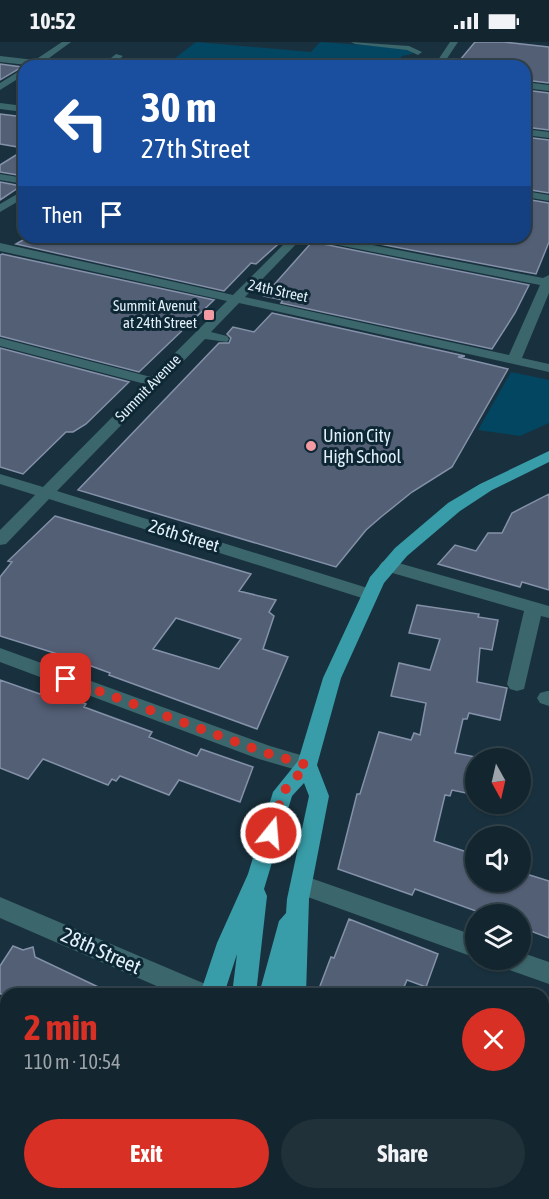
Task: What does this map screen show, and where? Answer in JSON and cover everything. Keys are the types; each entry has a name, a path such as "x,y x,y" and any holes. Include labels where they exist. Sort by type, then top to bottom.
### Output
{"main road":[{"path":"214,988 229,944 259,874 283,792 307,765 332,678 368,594 388,566 454,507 486,487 549,456"},
{"path":"273,988 300,892 319,796 307,765"},
{"path":"245,988 259,874"},
{"path":"294,988 300,892"}],"street":[{"path":"41,60 67,42"},
{"path":"355,42 409,48 418,52"},
{"path":"442,60 454,42"},
{"path":"113,60 119,56"},
{"path":"0,59 18,62"},
{"path":"0,87 18,75"},
{"path":"531,86 549,88"},
{"path":"0,106 18,108"},
{"path":"531,133 549,135"},
{"path":"0,177 18,180"},
{"path":"531,195 549,198"},
{"path":"0,209 18,197"},
{"name":"Summit Avenue","path":"0,540 291,243"},
{"path":"345,243 548,282 514,360"},
{"name":"24th Street","path":"0,247 236,299 293,316 549,368"},
{"path":"201,334 222,339"},
{"path":"0,342 153,382"},
{"name":"26th Street","path":"0,479 368,594"},
{"path":"388,566 542,610 517,684"},
{"path":"0,655 266,753 307,765"},
{"path":"300,892 465,944"},
{"name":"28th Street","path":"0,907 187,988"},
{"path":"531,967 549,974"}],"shaded area":[{"path":"196,42 311,52 320,42 405,48 413,52 402,56 399,60 173,60"},
{"path":"511,372 549,380 549,423 520,436 478,430"}],"building":[{"path":"475,42 504,42 549,47 549,83 531,81 531,60 460,60"},
{"path":"0,64 18,66 18,69 0,80"},
{"path":"531,91 549,93 549,130 531,128"},
{"path":"0,114 18,116 18,147 0,144"},
{"path":"531,138 549,140 549,193 531,190"},
{"path":"18,154 18,175 0,172 0,165"},
{"path":"0,182 18,185 18,188 0,200"},
{"path":"531,200 549,203 549,242 536,274 374,243 531,243"},
{"path":"279,243 256,264 251,263 224,291 16,244"},
{"path":"311,243 529,285 515,313 492,349 281,303 283,300 264,296"},
{"path":"0,255 214,300 139,372 0,336"},
{"name":"Union City High School","path":"272,313 465,356 458,357 508,369 452,467 412,492 381,517 366,530 336,567 78,490 219,343 229,343 231,338 227,334 233,327 254,332"},
{"path":"0,348 129,382 86,424 73,432 66,432 23,474 0,467"},
{"path":"549,494 549,590 522,582 520,587 438,564 455,545 476,551 488,533 502,533 512,513"},
{"path":"55,516 251,574 239,591 276,600 269,612 274,616 263,649 288,657 257,729 109,675 110,673 64,656 0,636 0,577 12,562 8,561","holes":["176,618 241,639 219,669 153,649"]},
{"path":"417,605 479,614 478,617 498,620 492,650 480,648 477,682 507,688 500,720 469,713 467,719 463,719 455,753 465,755 465,793 452,790 450,796 445,795 434,841 465,851 465,892 531,892 531,875 549,881 549,938 531,931 531,904 465,904 465,907 415,889 412,895 338,869 357,794 360,794 379,732 411,740 414,733 420,735 426,703 391,696 399,663 430,670 440,639 409,633"},
{"path":"0,680 40,694 43,690 86,704 84,707 152,732 149,737 197,756 201,749 253,767 240,802 179,780 169,795 120,776 116,781 112,779 108,785 43,759 28,779 0,768"},
{"path":"349,919 438,954 426,987 407,980 404,988 326,988 320,986 331,957 334,958"},
{"path":"13,946 23,950 33,947 35,957 100,988 0,988 0,966"}],"place":[{"name":"Summit Avenut at 24th Street","path":"209,315"},
{"name":"Union City High School","path":"311,446"}],"route":[{"path":"66,679 266,753 307,765 283,792 271,833"}]}
